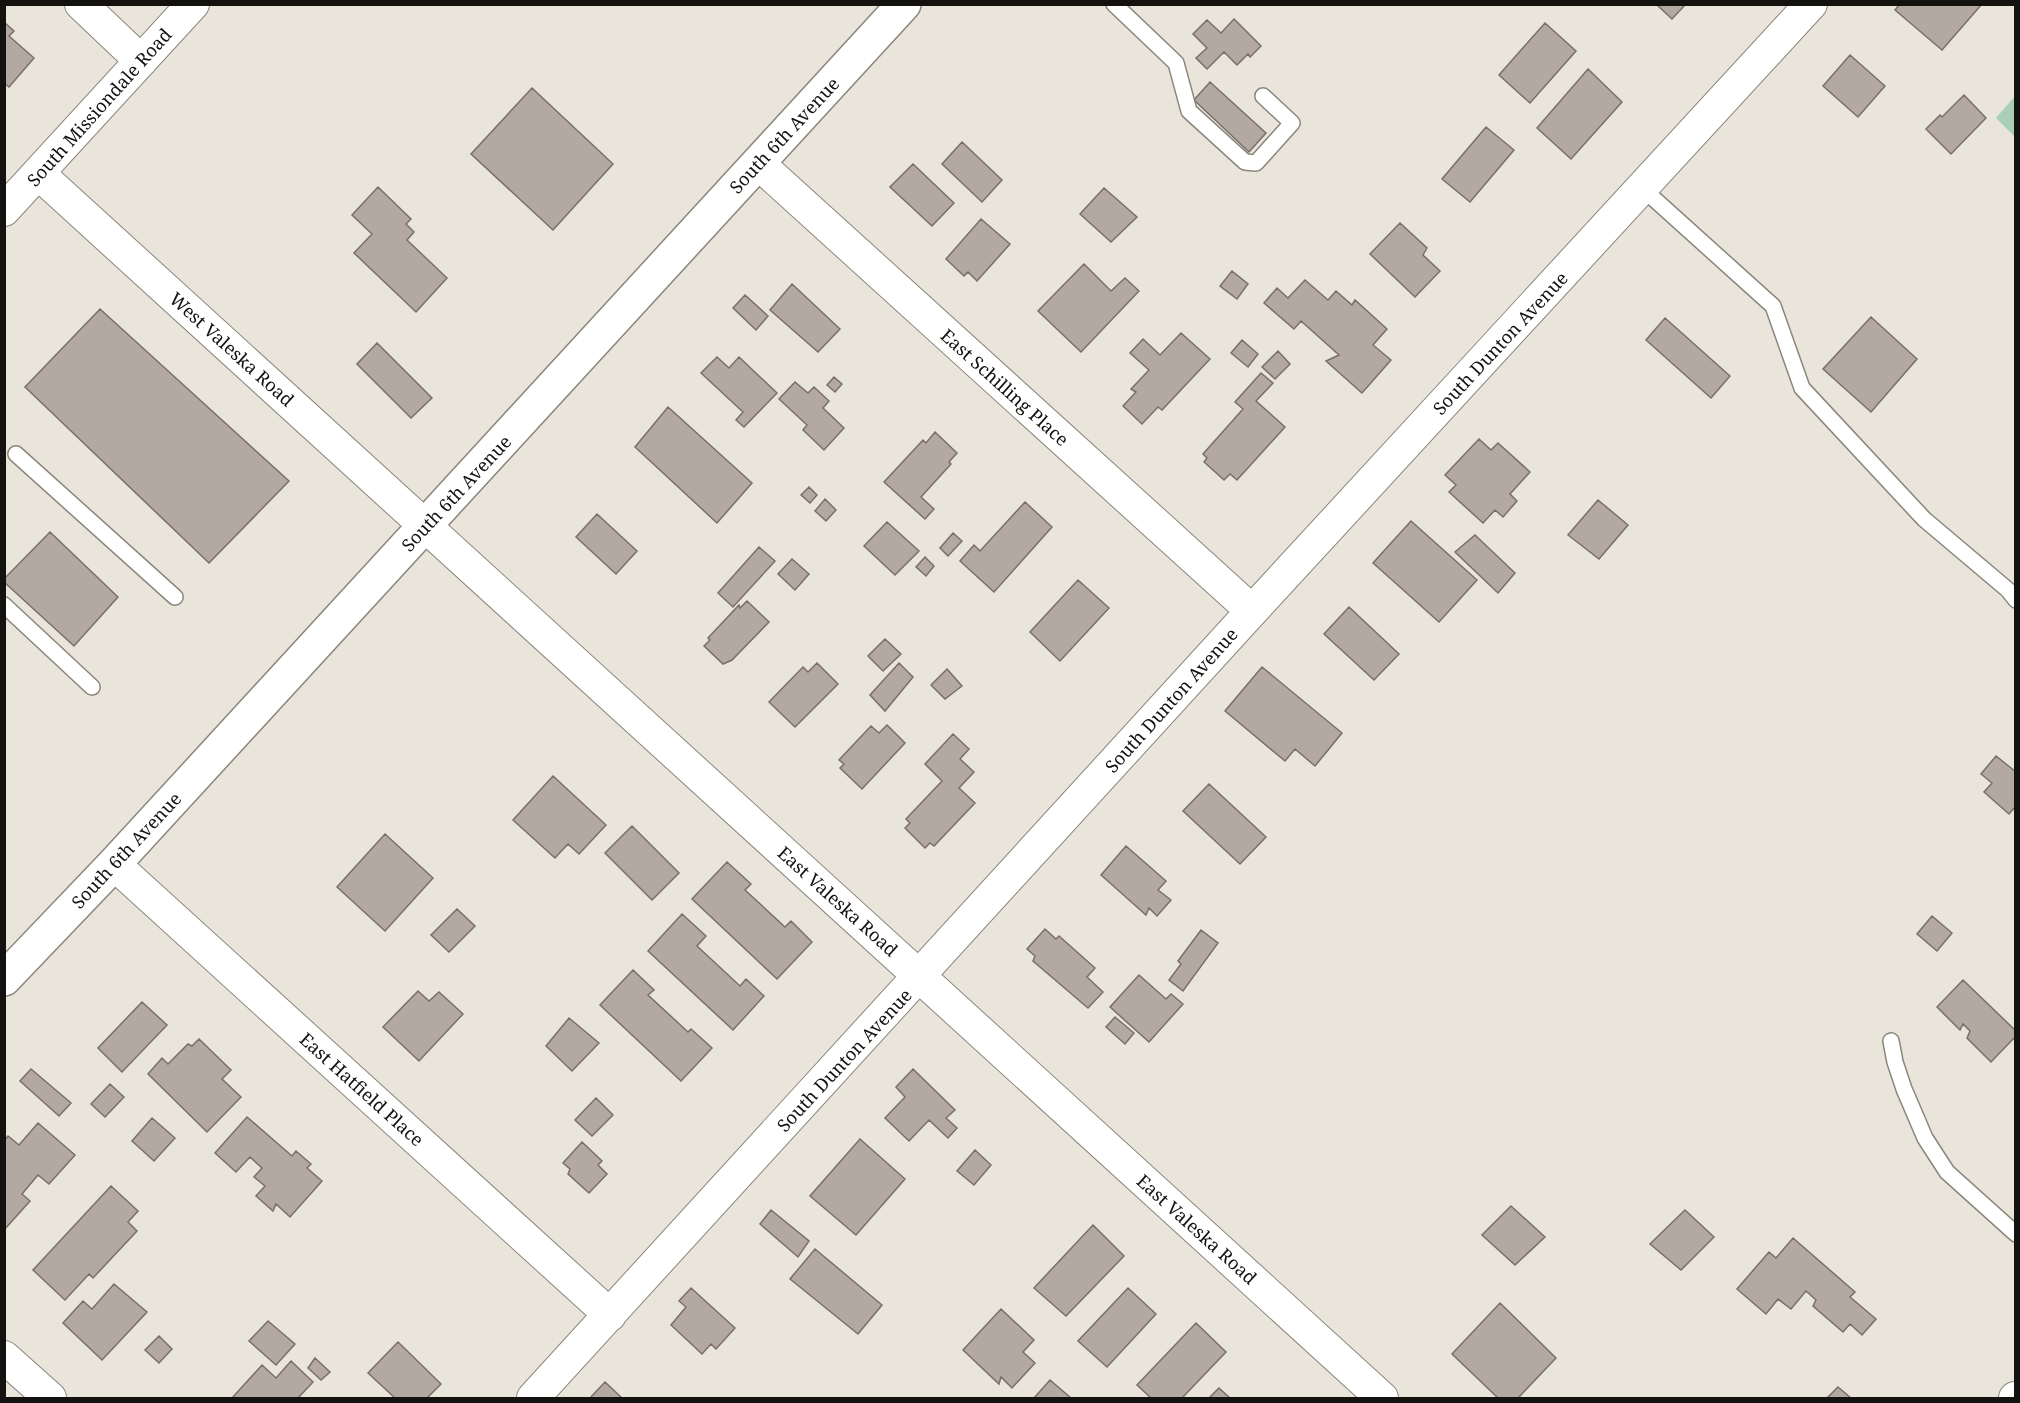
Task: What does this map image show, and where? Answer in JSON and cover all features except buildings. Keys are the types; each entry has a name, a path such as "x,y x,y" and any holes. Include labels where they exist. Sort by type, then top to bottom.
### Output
{"street":[{"path":"81,4 141,61"},
{"name":"South Missiondale Road","path":"4,210 193,4"},
{"name":"South 6th Avenue","path":"4,979 114,864 426,526 904,4"},
{"name":"South Dunton Avenue","path":"534,1398 1252,611 1811,4"},
{"name":"East Schilling Place","path":"758,163 1252,611"},
{"name":"West Valeska Road","path":"38,173 426,526"},
{"name":"East Valeska Road","path":"426,526 1382,1398"},
{"name":"East Hatfield Place","path":"114,864 610,1315"},
{"path":"4,1357 50,1398"}],"lane":[{"path":"1113,4 1176,63 1190,111 1245,162 1256,162 1292,123 1263,96"},
{"path":"1642,188 1773,306 1802,388 1924,519 2016,600"},
{"path":"16,454 175,597"},
{"path":"4,605 92,687"},
{"path":"1891,1041 1904,1089 1925,1138 1947,1172 2016,1234"}],"green space":[{"path":"2015,96 2015,137 1996,118"}]}
